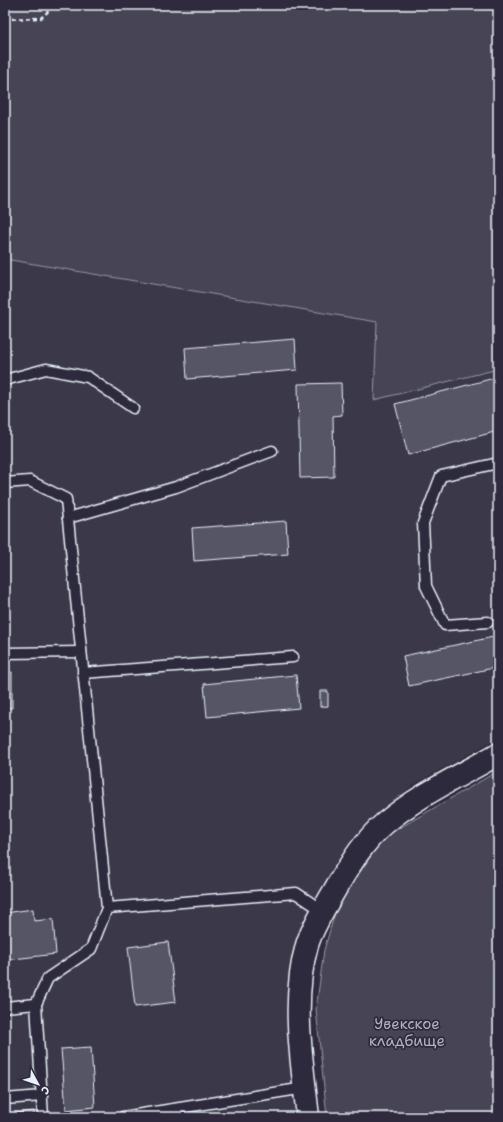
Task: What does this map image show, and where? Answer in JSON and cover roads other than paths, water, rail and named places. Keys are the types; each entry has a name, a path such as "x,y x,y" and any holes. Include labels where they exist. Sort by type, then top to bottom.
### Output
{"street":[{"path":"308,1117 299,1012 301,976 307,945 323,911 356,854 384,824 427,794 498,754"}],"lane":[{"path":"5,380 46,369 88,377 133,408"},
{"path":"68,518 176,487 272,451"},
{"path":"488,622 445,625 426,586 423,523 441,476 498,463"},
{"path":"5,483 30,481 66,499 107,908 91,949 48,978 36,1004 43,1117"},
{"path":"5,653 81,652"},
{"path":"83,673 293,657"},
{"path":"107,908 296,893 323,911"},
{"path":"5,1007 36,1004"},
{"path":"123,1117 305,1088"},
{"path":"5,1099 42,1096"}],"park label":[{"name":"Увекское кладбище","path":"407,1032"}]}
